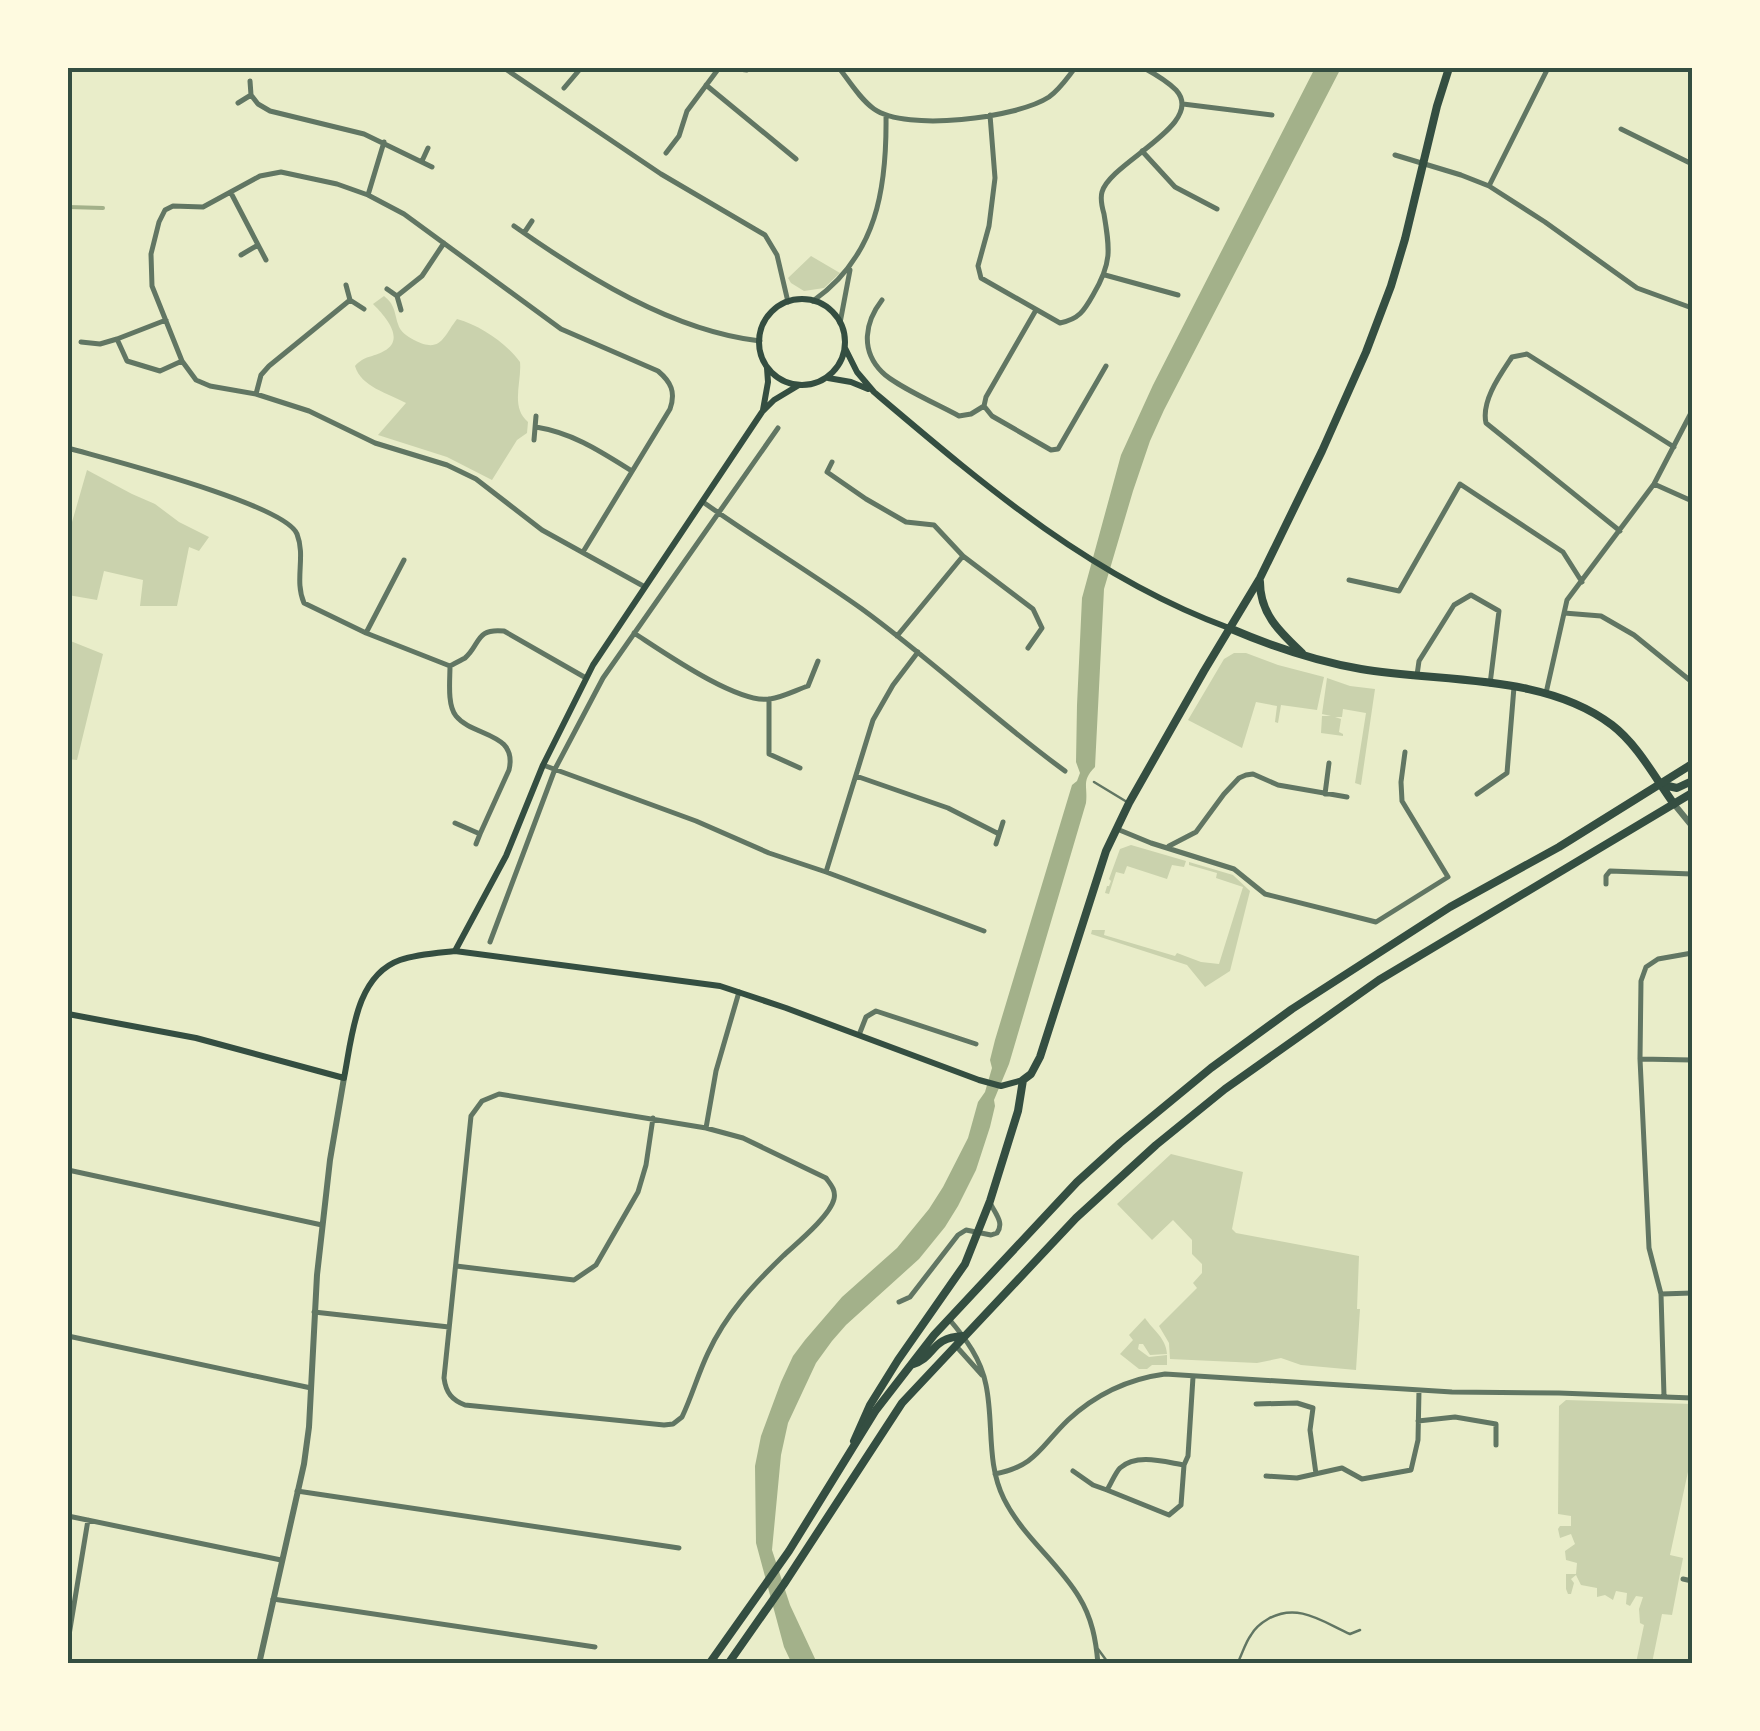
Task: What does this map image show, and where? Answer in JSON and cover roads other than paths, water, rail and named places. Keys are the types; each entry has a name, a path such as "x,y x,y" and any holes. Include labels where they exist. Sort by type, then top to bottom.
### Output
{"main road":[{"path":"68,1014 196,1038 344,1078 358,1011 378,974 398,960 455,951 702,983 740,992 979,1080 1001,1086 1031,1074 1040,1057 1103,859 1128,803 1260,578 1366,352 1391,286 1449,68"},
{"path":"800,299 827,307 840,323 845,338 838,365 812,384 780,379 763,360 760,341 766,320 772,311 788,302 800,299"},
{"path":"845,348 857,372 874,392 1003,500 1072,549 1124,579 1195,615 1304,655 1361,669 1514,687 1582,706 1617,728 1674,804"},
{"path":"762,412 768,367"},
{"path":"826,377 874,392"},
{"path":"455,951 506,856 543,765 587,678 762,412 799,385"},
{"path":"1260,578 1266,614 1304,655"},
{"path":"709,1664 778,1567 852,1445 911,1365 948,1318 1077,1182 1211,1068 1292,1009 1420,926 1559,847 1692,764"},
{"path":"1659,784 1676,788 1692,781"},
{"path":"728,1664 902,1403 1076,1218 1156,1145 1225,1089 1379,980 1692,794"},
{"path":"852,1445 898,1360 958,1277 990,1202 1018,1111 1022,1080"},
{"path":"911,1365 922,1360 941,1340 963,1336"}],"street":[{"path":"504,68 662,174 765,235 777,255 788,302"},
{"path":"564,88 581,68"},
{"path":"666,153 679,136 687,111 719,68"},
{"path":"729,68 749,68"},
{"path":"839,68 874,109 917,122 1023,108 1048,97 1074,68"},
{"path":"990,115 995,178 989,226 978,266 981,278 1060,323 1073,320 1083,314 1109,261 1100,195 1106,183 1168,130 1183,104 1178,92 1144,68"},
{"path":"1489,186 1548,68"},
{"path":"250,80 251,95 270,111 384,142 432,168"},
{"path":"706,85 796,159"},
{"path":"238,103 251,95"},
{"path":"1183,104 1272,115"},
{"path":"840,323 850,267 880,202 886,115"},
{"path":"1621,129 1692,164"},
{"path":"368,195 384,142"},
{"path":"422,161 428,148"},
{"path":"1142,152 1175,187 1216,209"},
{"path":"1396,155 1489,186 1636,288 1692,308"},
{"path":"583,552 670,409 674,398 667,379 658,371 561,329 404,214 337,184 281,172 260,176 203,206 173,206 166,210 151,254 152,286 182,360 196,380 309,411 375,442 476,478 542,530 646,586"},
{"path":"230,193 266,260"},
{"path":"524,233 532,221"},
{"path":"514,226 588,276 624,295 706,329 760,341"},
{"path":"398,296 422,276 444,244"},
{"path":"241,256 258,245"},
{"path":"813,301 850,267"},
{"path":"1105,275 1178,295"},
{"path":"346,285 350,300 364,309"},
{"path":"387,289 398,296 402,310"},
{"path":"256,394 260,375 269,366 350,300"},
{"path":"882,300 866,330 870,355 883,374 959,416 984,406 1036,310"},
{"path":"81,342 100,344 166,320"},
{"path":"117,339 128,361 160,370 182,360"},
{"path":"1620,531 1486,423 1483,410 1502,371 1512,357 1527,354 1674,447"},
{"path":"984,406 992,416 1051,450 1058,448 1106,366"},
{"path":"1546,693 1567,600 1654,484 1692,412"},
{"path":"534,440 536,416"},
{"path":"536,427 558,430 585,441 632,470"},
{"path":"490,942 555,769 603,678 778,428"},
{"path":"68,448 250,503 281,518 296,531 302,554 300,594 304,602 366,633 450,666 465,658 476,640 492,630 504,631 587,678"},
{"path":"832,462 827,472 906,522 934,524 963,556 1033,609 1042,628 1028,648"},
{"path":"1349,580 1399,591 1460,484 1563,552 1582,582"},
{"path":"1654,484 1692,502"},
{"path":"703,502 862,609 1066,771"},
{"path":"897,636 963,556"},
{"path":"366,633 404,560"},
{"path":"1416,675 1419,661 1454,605 1471,595 1499,611 1490,684"},
{"path":"1564,613 1601,616 1634,636 1692,682"},
{"path":"634,633 687,667 754,698 769,699 808,686 818,662"},
{"path":"826,872 878,711 918,652"},
{"path":"450,666 454,712 510,753 509,770 476,844"},
{"path":"1477,794 1507,773 1514,687"},
{"path":"769,699 769,754 800,768"},
{"path":"1117,829 1234,869 1265,894 1376,922 1448,878 1402,801 1406,752"},
{"path":"1325,794 1330,763"},
{"path":"543,765 984,931"},
{"path":"1166,847 1196,832 1224,794 1246,775 1346,797"},
{"path":"856,776 948,808 999,834"},
{"path":"1674,804 1692,826"},
{"path":"456,822 480,834"},
{"path":"996,844 1003,822"},
{"path":"1606,884 1610,870 1692,874"},
{"path":"966,926 969,916"},
{"path":"1664,1396 1662,1294 1649,1248 1640,1059 1643,974 1658,959 1692,953"},
{"path":"706,1128 716,1070 740,992"},
{"path":"859,1035 866,1017 876,1011 976,1044"},
{"path":"1640,1059 1692,1060"},
{"path":"259,1664 309,1428 322,1225 344,1078"},
{"path":"499,1094 706,1128 743,1138 826,1178 835,1193 828,1211 750,1287 726,1320 708,1352 682,1418 664,1426 456,1402 445,1388 444,1378 472,1116 482,1101 499,1094"},
{"path":"456,1266 574,1280 586,1274 596,1265 638,1192 654,1118"},
{"path":"68,1170 322,1225"},
{"path":"899,1302 910,1297 958,1235 966,1230 994,1234 1001,1228 990,1202"},
{"path":"1662,1294 1692,1293"},
{"path":"314,1312 450,1327"},
{"path":"948,1318 974,1350 984,1377 995,1474 1003,1497 1020,1526 1079,1597 1089,1617 1098,1664"},
{"path":"939,1329 984,1377"},
{"path":"68,1336 311,1388"},
{"path":"995,1474 1016,1470 1027,1463 1087,1404 1120,1386 1152,1376 1419,1390 1692,1398"},
{"path":"1074,1471 1093,1486 1169,1515 1181,1505 1193,1376"},
{"path":"1266,1476 1297,1478 1342,1468 1362,1479 1411,1470 1418,1440 1419,1390"},
{"path":"1256,1404 1297,1403 1313,1408 1310,1430 1316,1474"},
{"path":"1418,1421 1455,1417 1496,1424 1496,1444"},
{"path":"1107,1490 1119,1469 1130,1462 1145,1459 1184,1465"},
{"path":"297,1491 679,1548"},
{"path":"68,1516 282,1560"},
{"path":"68,1642 88,1520"},
{"path":"1683,1579 1692,1581"},
{"path":"273,1599 595,1647"}],"lane":[{"path":"1094,782 1128,803"},
{"path":"1237,1664 1251,1634 1276,1614 1306,1613 1350,1634 1360,1630"},
{"path":"1097,1648 1110,1664"}],"waterway":[{"path":"68,207 103,208"}]}
